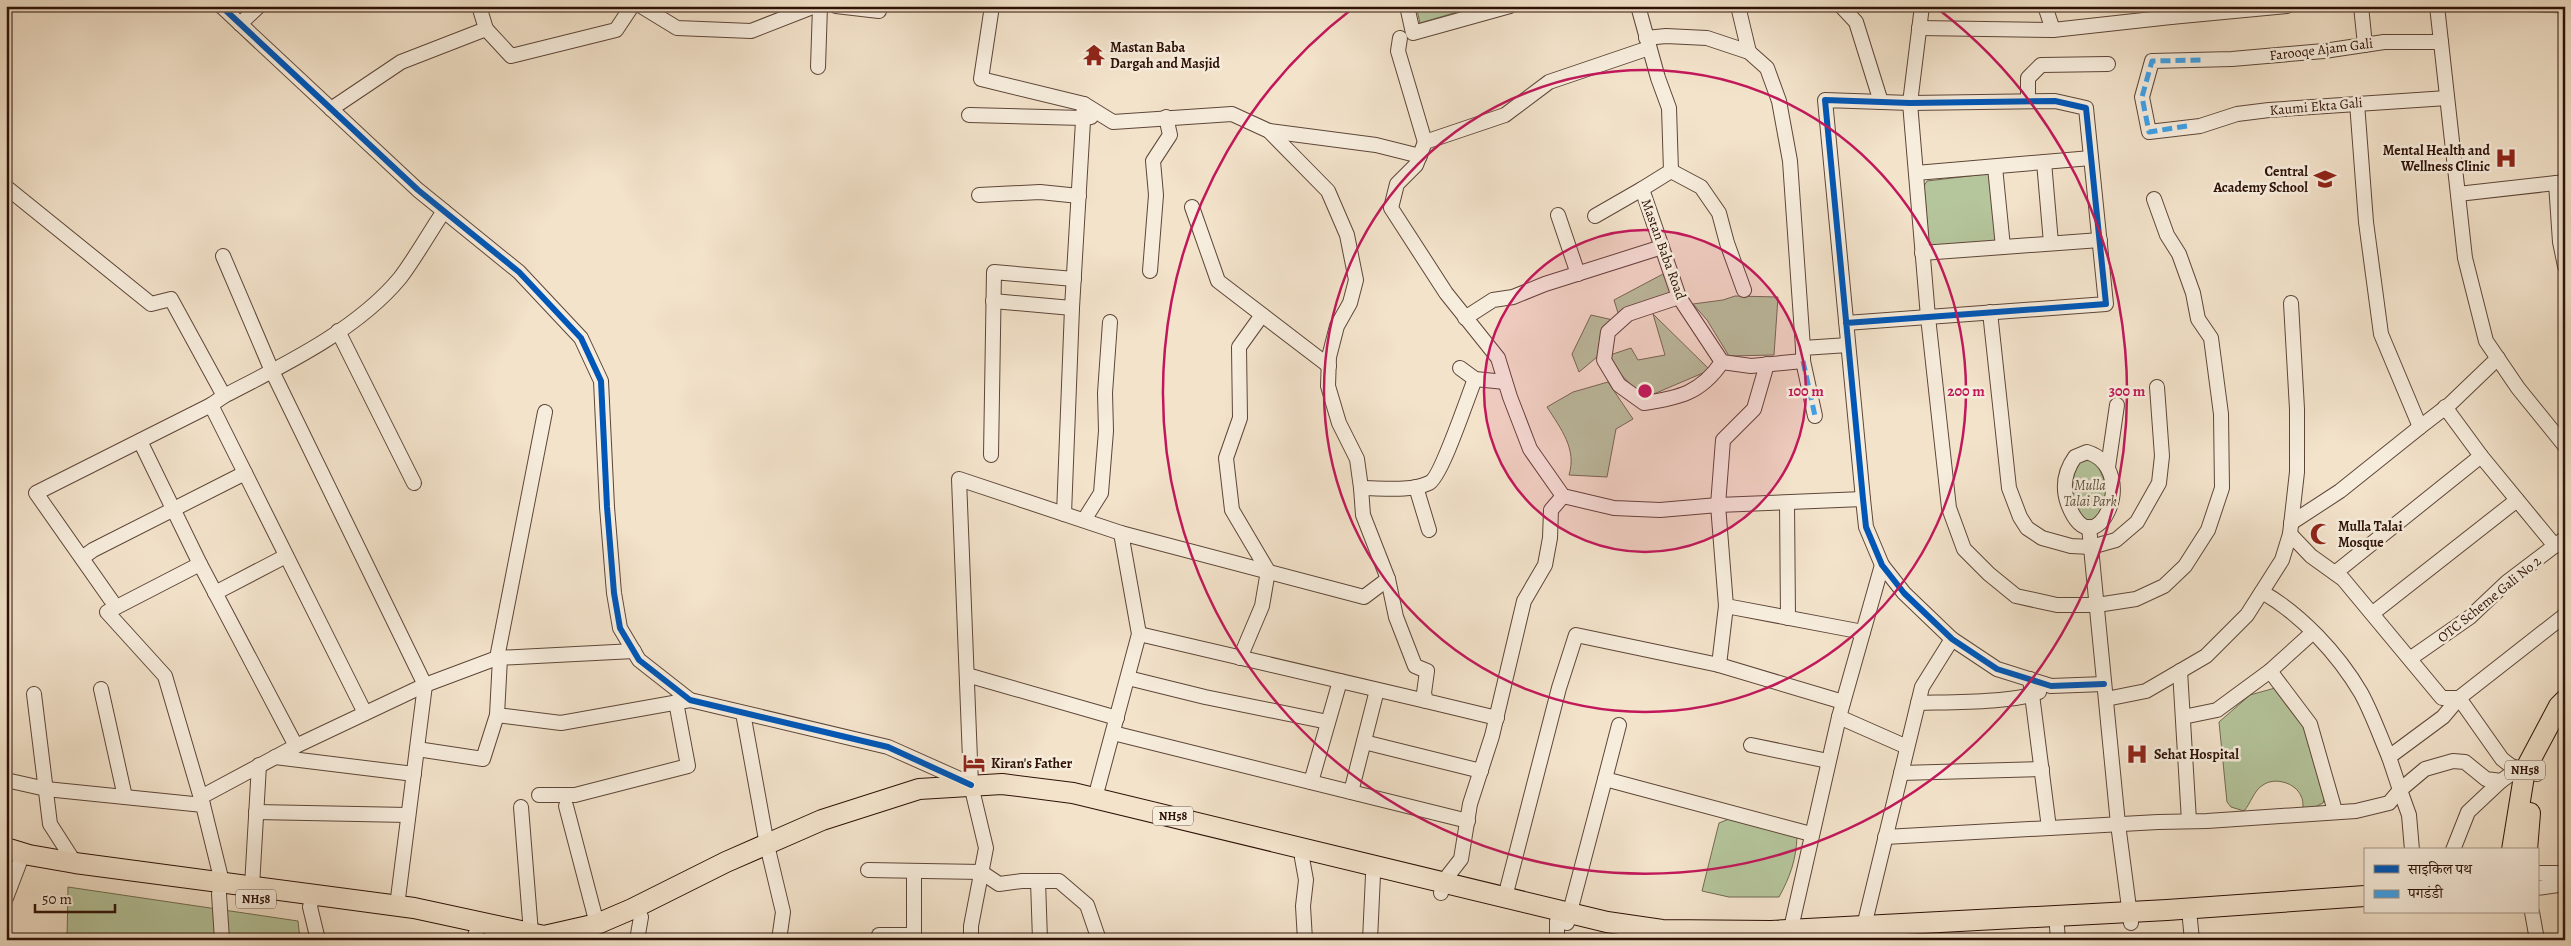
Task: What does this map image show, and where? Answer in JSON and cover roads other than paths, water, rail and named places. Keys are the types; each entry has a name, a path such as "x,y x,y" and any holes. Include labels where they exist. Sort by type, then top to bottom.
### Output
{"highway":[{"name":"NH58","path":"2512,848 2531,772 2559,706 2565,700"},
{"name":"NH58","path":"2527,848 2531,772 2542,762 2565,724"},
{"name":"NH58","path":"13,861 73,874 220,888 252,886 312,901 397,906 544,936 597,924 632,910 726,862 921,800 1002,784 1095,798 1442,887 1563,924 1650,940"},
{"name":"NH58","path":"972,790 1071,804 1373,875 1505,897 1563,924 1607,922 1662,930 1790,935 1864,926 2130,917 2364,896"},
{"name":"NH58","path":"6,848 29,855 75,863 220,888 312,901 412,920 475,937 505,940"},
{"name":"NH58","path":"577,940 601,934 641,917 730,872 768,850"},
{"name":"NH58","path":"1835,939 2058,933 2130,917 2190,920 2364,907"}],"street":[{"path":"221,6 418,190 519,272 581,338 601,381 607,506 614,593 620,628 639,660 683,701 688,766 575,796 538,795"},
{"path":"240,24 258,6"},
{"path":"479,6 486,29 511,56 616,30 632,6"},
{"path":"641,6 677,28 751,31 815,6"},
{"path":"818,67 820,6"},
{"path":"836,6 878,11 879,6"},
{"path":"992,6 981,79 1084,104 1113,122 1232,114 1269,131 1376,145 1420,156"},
{"path":"1407,6 1413,33 1510,6"},
{"path":"1638,6 1647,43 1669,108 1671,171 1701,187 1719,213 1727,243 1744,290"},
{"path":"1738,6 1750,52"},
{"path":"1841,6 1856,22 1881,102"},
{"path":"1922,6 1910,103 1928,317 1949,508 1964,549 1988,574 2016,596 2058,605 2097,605 2136,599 2164,586 2185,566 2208,530 2222,488 2221,414 2211,338 2198,319 2193,293 2182,262 2167,235 2154,199"},
{"path":"2044,6 2053,30"},
{"path":"1919,28 2053,30 2171,12 2287,6"},
{"path":"2360,6 2365,45"},
{"path":"2437,6 2467,267 2486,341 2565,446"},
{"path":"331,109 401,62 486,29"},
{"path":"1425,142 1505,115 1549,82 1666,36 1707,38 1750,52 1766,68 1779,101 1790,161 1803,354 1815,416"},
{"path":"1400,38 1398,52 1425,142 1416,166 1397,184 1391,208 1446,293 1498,358 1530,449 1563,496 1614,508 1660,510 1718,505 1863,499"},
{"name":"Farooqe Ajam Gali","path":"2187,126 2149,132 2142,97 2152,61 2278,55 2384,42 2441,42"},
{"path":"2028,101 2028,78 2040,65 2108,64"},
{"name":"Kaumi Ekta Gali","path":"2187,126 2200,126 2237,114 2357,103 2447,98"},
{"path":"1846,323 2106,304 2086,108 2055,101 1910,103 1825,100 1848,345 1866,527 1882,565 1904,593 1952,639 1997,669 2052,686 2104,684"},
{"path":"2357,103 2366,222 2381,334 2420,427"},
{"path":"1064,514 1072,308 1084,104"},
{"path":"969,115 1083,118 1101,114"},
{"path":"1150,271 1156,196 1153,161 1170,135 1166,117"},
{"path":"1269,131 1328,190 1347,235 1356,280 1350,303 1337,326 1329,366 1328,386 1339,423 1357,459 1363,515 1388,579 1396,617 1416,666 1427,671 1424,692 1426,701"},
{"path":"1916,174 2091,158"},
{"path":"2044,162 2051,243"},
{"path":"1995,166 2003,247"},
{"name":"Mastan Baba Road","path":"1671,171 1642,189 1679,297 1722,362"},
{"path":"2458,194 2560,183 2560,242 2565,266"},
{"path":"6,187 151,304 171,299 224,396"},
{"path":"1596,216 1642,189"},
{"path":"979,195 1040,192 1079,196"},
{"path":"1192,207 1218,281 1329,366"},
{"path":"116,607 36,493 211,405 224,396 272,371 357,319 400,278 444,211"},
{"path":"1558,215 1578,274"},
{"path":"1922,253 2100,240"},
{"path":"1465,318 1493,300 1513,297 1662,246"},
{"path":"223,256 272,371 425,684 397,906"},
{"path":"991,456 994,272 1074,278"},
{"path":"1679,297 1628,314 1608,332 1604,360 1619,385 1644,403 1678,398 1710,379 1722,362 1751,366 1766,364 1848,345"},
{"path":"993,301 1072,308"},
{"path":"2106,699 2146,691 2206,656 2247,615 2282,560 2291,528 2296,472 2297,408 2291,303"},
{"path":"1990,312 2010,488 2020,517 2027,528 2042,538 2072,546 2091,546 2116,540 2137,522 2159,483 2162,456 2157,387"},
{"path":"1240,658 1262,606 1268,571 1232,510 1226,458 1240,418 1239,347 1262,315"},
{"path":"1084,520 1101,493 1106,432 1105,393 1110,322"},
{"path":"338,331 414,482"},
{"path":"2291,528 2445,408 2498,358"},
{"path":"1719,665 1726,606 1718,505 1723,440 1754,409 1766,364"},
{"path":"1460,368 1475,379 1505,382"},
{"path":"1360,488 1416,487 1431,483 1442,467 1475,379"},
{"path":"211,405 365,713"},
{"path":"2108,467 2099,456 2087,452 2075,457 2067,471 2064,483 2071,512 2080,524 2089,527 2099,525 2105,520 2111,506 2112,485 2108,467 2117,405"},
{"path":"2445,408 2517,500 2560,542"},
{"path":"417,749 483,759 497,715 499,658 544,412"},
{"path":"140,441 200,564 296,746"},
{"path":"2334,573 2481,456"},
{"path":"82,558 93,550 245,473"},
{"path":"972,940 971,926 986,848 972,790 959,479 1121,533 1364,597 1388,579"},
{"path":"1416,487 1429,530"},
{"path":"1442,887 1462,859 1470,804 1497,718 1524,601 1545,565 1550,538 1551,510 1563,496"},
{"path":"2373,613 2517,500"},
{"path":"1786,503 1788,618"},
{"path":"2089,527 2118,824 2130,917"},
{"path":"2291,528 2311,556 2343,579 2411,658 2442,698 2459,698"},
{"path":"1095,798 1139,634 1121,533"},
{"name":"OTC Scheme Gali No 2","path":"2411,658 2470,617 2507,582 2560,542"},
{"path":"215,593 286,556"},
{"path":"200,564 107,612 165,676 202,801 220,888 222,940"},
{"path":"1790,935 1828,761 1882,565"},
{"path":"2262,592 2273,598 2312,633 2344,669 2361,693 2389,757 2409,815 2412,848"},
{"path":"1726,606 1863,632"},
{"path":"2389,757 2443,716 2459,698 2565,615"},
{"path":"2182,717 2217,710 2270,671 2312,633"},
{"path":"1139,634 1497,718"},
{"path":"1505,897 1559,688 1576,635 1719,665 1843,702"},
{"path":"1864,926 1922,687 1952,639"},
{"path":"6,780 46,789 125,797 202,801 296,746 425,684 499,658 634,651"},
{"path":"2180,671 2189,821"},
{"path":"2270,671 2310,724 2335,811"},
{"path":"967,675 1117,718"},
{"path":"1128,678 1205,697 1328,722"},
{"path":"2030,679 2049,828"},
{"path":"1311,782 1340,681"},
{"path":"1918,703 2032,695 2052,686"},
{"path":"101,689 125,797"},
{"path":"1351,792 1377,690"},
{"path":"34,694 50,824 75,863"},
{"path":"2459,698 2502,759 2511,766 2531,772"},
{"path":"497,715 561,723 683,701 888,747 972,790"},
{"path":"743,713 768,850 783,912 779,940"},
{"path":"1839,717 1907,747"},
{"path":"1563,924 1619,725"},
{"path":"1113,733 1468,821"},
{"path":"1364,742 1481,771"},
{"path":"1751,745 1828,761"},
{"path":"275,757 414,774"},
{"path":"1885,838 2356,811 2389,803 2400,790 2425,769 2453,761 2465,762 2486,779 2501,781"},
{"path":"252,886 259,766"},
{"path":"1901,773 2042,769"},
{"path":"2454,848 2468,812 2501,781 2515,772 2531,772"},
{"path":"1605,779 1811,834"},
{"path":"521,806 531,934"},
{"path":"566,806 597,924"},
{"path":"256,812 408,815"},
{"path":"1302,858 1306,880 1303,906 1305,940"},
{"path":"6,898 13,861"},
{"path":"868,870 981,872 999,884 1058,881 1086,905 1099,940"},
{"path":"878,935 914,938 914,871"},
{"path":"2538,873 2565,873"},
{"path":"1370,940 1373,875"},
{"path":"1038,881 1040,940"},
{"path":"2538,888 2565,884"},
{"path":"312,901 318,940"},
{"path":"2532,914 2537,940"},
{"path":"637,940 641,917"},
{"path":"2190,920 2192,940"}],"place":[{"name":"Mastan Baba Dargah and Masjid","path":"1094,55"},
{"name":"Mental Health and Wellness Clinic","path":"2506,158"},
{"name":"Central Academy School","path":"2325,179"},
{"name":"Mulla Talai Mosque","path":"2321,534"},
{"name":"Sehat Hospital","path":"2137,754"},
{"name":"Kiran's Father","path":"974,763"}],"park label":[{"name":"Mulla Talai Park","path":"2090,494"}]}
